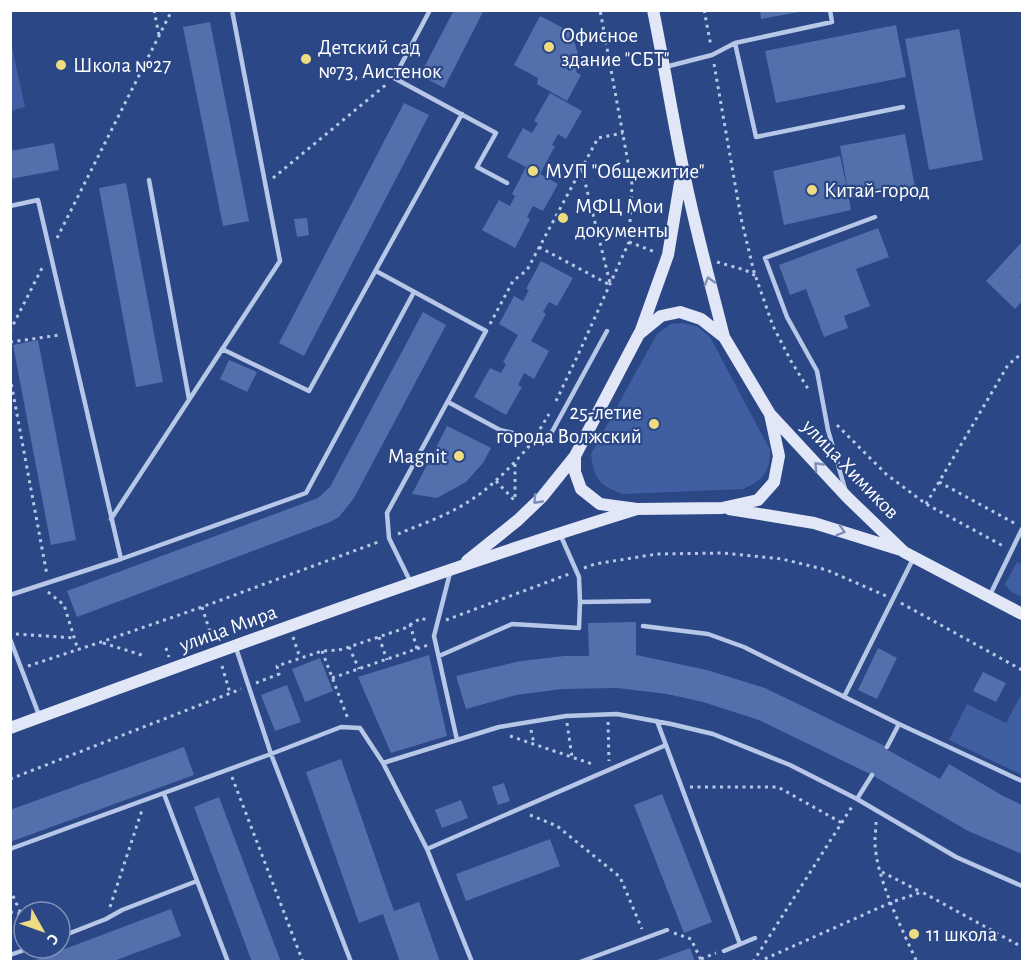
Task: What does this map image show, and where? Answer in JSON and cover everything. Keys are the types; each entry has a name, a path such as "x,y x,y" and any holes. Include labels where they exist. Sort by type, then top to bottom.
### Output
{"street":[{"path":"653,10 683,169 724,337 770,414 779,456 774,482 758,500 722,508 637,509 600,504 581,489 575,472 575,456 639,334 668,255 683,169"},
{"path":"639,334 661,316 680,312 701,319 724,337"},
{"name":"улица Химиков","path":"770,414 847,497 909,554"},
{"name":"улица Мира","path":"455,568 518,520 542,497 575,456"},
{"name":"улица Химиков","path":"722,508 814,523 909,554 1023,615"},
{"name":"улица Мира","path":"10,728 290,625 559,533 637,509"}],"lane":[{"path":"111,519 280,261 232,10"},
{"path":"430,10 394,78 496,133 477,167 507,183"},
{"path":"665,67 712,55 735,43 832,22 830,10"},
{"path":"735,43 756,137 903,107"},
{"path":"222,349 309,391 462,114"},
{"path":"149,180 189,400"},
{"path":"10,206 38,200 121,559"},
{"path":"847,497 828,430 818,371 787,317 765,258 875,217"},
{"path":"376,271 486,331 387,513 389,538 411,583"},
{"path":"10,596 306,494 414,292"},
{"path":"448,402 500,430 547,441 607,331"},
{"path":"989,597 1023,528"},
{"path":"439,656 512,624 579,628 579,577 559,533"},
{"path":"844,697 893,599 909,554"},
{"path":"455,568 434,636 457,740"},
{"path":"580,603 649,601"},
{"path":"643,626 708,634 744,647 899,724 1023,781"},
{"path":"10,639 40,717"},
{"path":"235,645 271,754 351,962"},
{"path":"383,763 492,729 566,716 617,714 657,721 713,734 790,765 857,799 956,857 1023,886"},
{"path":"657,721 740,944"},
{"path":"887,747 899,724"},
{"path":"10,849 341,727 360,728 383,763 427,849 472,962"},
{"path":"427,849 666,745"},
{"path":"857,799 872,775"},
{"path":"164,794 228,962"},
{"path":"72,932 122,910 197,882"},
{"path":"580,962 667,930"},
{"path":"724,951 755,938"}],"path":[{"path":"154,10 159,36"},
{"path":"10,331 172,10"},
{"path":"21,668 202,607 389,538 463,505 515,463 535,438 553,408 629,242 632,184 600,10"},
{"path":"704,10 741,218 756,277 773,326 791,361 824,411 886,474 926,504 1012,550"},
{"path":"266,185 394,78"},
{"path":"486,331 513,281 527,270 598,138 623,133"},
{"path":"582,169 610,285"},
{"path":"629,242 659,253"},
{"path":"539,247 610,285"},
{"path":"715,261 745,270 756,277"},
{"path":"10,342 68,333"},
{"path":"926,504 1008,365 1023,353"},
{"path":"10,377 49,583"},
{"path":"496,480 515,501 515,463"},
{"path":"939,482 1023,528"},
{"path":"10,779 279,674 278,666 300,658 322,651 349,647 405,627 421,618 437,624 595,564 657,554 723,553 782,560 827,570 893,599 1023,670"},
{"path":"40,585 64,605 78,650"},
{"path":"202,607 210,632"},
{"path":"411,624 417,649"},
{"path":"290,625 300,658"},
{"path":"10,633 74,638"},
{"path":"379,637 387,660"},
{"path":"102,642 145,656"},
{"path":"332,678 436,643"},
{"path":"349,647 359,669"},
{"path":"322,651 351,727"},
{"path":"222,666 230,693"},
{"path":"492,729 609,770 608,714"},
{"path":"566,716 572,757"},
{"path":"229,770 303,962"},
{"path":"682,787 778,787 842,823"},
{"path":"753,962 857,799"},
{"path":"106,919 145,800"},
{"path":"517,810 557,825 620,877 646,938"},
{"path":"877,811 875,843 880,871 917,962"},
{"path":"880,871 1023,947"},
{"path":"759,962 892,902 922,892"},
{"path":"667,930 691,939 702,960 724,951"}],"shaded area":[{"path":"11,43 25,107 10,111"},
{"path":"682,323 697,326 710,337 770,450 767,470 756,482 743,489 623,494 608,488 599,480 591,454 657,334 671,324"},
{"path":"1017,562 1022,565 1022,597 1010,591 1005,584"},
{"path":"1022,693 1022,775 949,740 967,704 1006,723"}],"building":[{"path":"454,10 484,10 444,88 420,75"},
{"path":"760,10 799,10 799,12 761,19"},
{"name":"Офисное здание \"СБТ\"","path":"540,16 571,32 581,63 576,72 581,75 567,101 537,84 538,78 514,65"},
{"path":"210,22 249,221 223,226 183,27"},
{"path":"896,25 906,77 776,103 765,51"},
{"path":"959,29 983,160 929,170 905,39"},
{"name":"МУП \"Общежитие\"","path":"550,93 582,111 566,139 558,134 552,145 555,146 540,174 558,184 543,211 533,206 527,217 530,219 515,248 482,230 499,200 510,206 515,196 512,194 526,167 507,157 523,128 532,133 538,123 534,121"},
{"path":"404,103 429,115 304,356 279,343"},
{"path":"905,134 915,187 849,199 851,210 784,225 773,171 840,156 849,196 840,146"},
{"path":"54,143 59,170 10,179 10,151"},
{"path":"126,183 163,382 136,387 99,188"},
{"path":"307,218 309,235 297,237 294,219"},
{"path":"878,228 889,257 856,269 870,306 844,316 848,328 824,337 806,289 790,295 779,265"},
{"path":"1022,242 1022,274 1020,277 1022,301 1015,309 986,281"},
{"path":"541,261 573,278 557,306 549,302 543,312 546,314 531,341 549,351 534,379 524,373 518,385 522,387 506,415 474,397 490,368 501,373 506,364 503,362 518,335 499,324 514,296 523,301 529,290 526,289"},
{"path":"423,312 446,325 354,498 339,517 77,617 67,591 318,498 330,487"},
{"path":"38,340 76,540 51,545 13,345"},
{"path":"229,360 257,372 247,392 220,379"},
{"name":"Magnit","path":"447,426 491,448 483,463 466,482 437,498 412,494"},
{"path":"636,622 636,655 707,670 765,688 887,747 886,749 940,779 949,764 1022,805 1022,854 968,831 872,775 759,720 703,702 667,694 617,688 562,689 516,695 466,709 456,676 521,661 564,656 589,656 588,623"},
{"path":"878,648 897,658 877,699 858,690"},
{"path":"429,655 447,736 391,753 358,677"},
{"path":"320,658 333,691 305,702 292,669"},
{"path":"983,672 1006,683 996,702 973,691"},
{"path":"287,685 301,722 275,731 261,695"},
{"path":"184,747 194,775 10,842 10,810"},
{"path":"341,759 394,911 419,902 440,962 400,962 383,914 359,923 306,772"},
{"path":"504,783 510,801 498,805 492,787"},
{"path":"662,794 712,922 684,933 634,805"},
{"path":"219,797 281,962 252,962 194,807"},
{"path":"461,800 468,818 442,828 435,810"},
{"path":"550,839 560,866 466,901 456,874"},
{"path":"171,909 181,936 111,962 30,962 72,960 72,946"},
{"path":"690,948 695,962 654,962 654,961"}],"place":[{"name":"Офисное здание \"СБТ\"","path":"549,47"},
{"name":"Детский сад №73, Аистенок","path":"306,59"},
{"name":"Школа №27","path":"61,65"},
{"name":"МУП \"Общежитие\"","path":"533,171"},
{"name":"Китай-город","path":"812,190"},
{"name":"МФЦ Мои документы","path":"563,218"},
{"name":"25-летие города Волжский","path":"654,424"},
{"name":"Magnit","path":"459,456"},
{"name":"11 школа","path":"914,934"}]}
